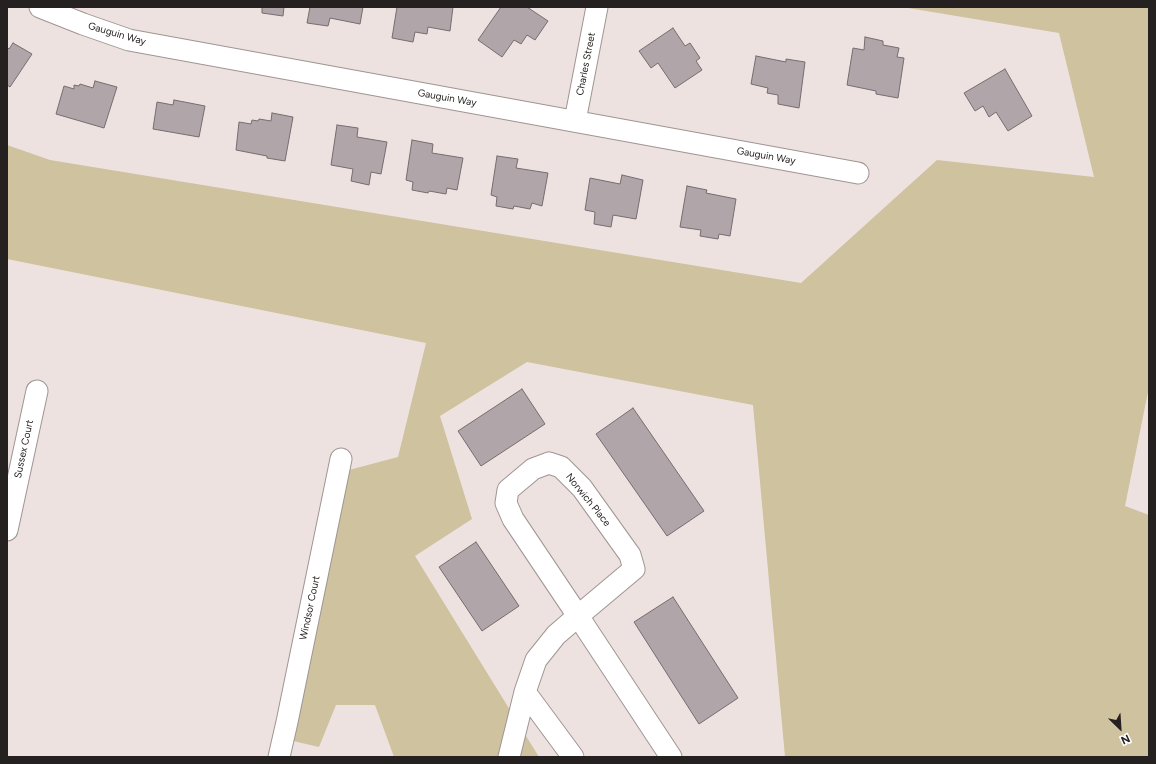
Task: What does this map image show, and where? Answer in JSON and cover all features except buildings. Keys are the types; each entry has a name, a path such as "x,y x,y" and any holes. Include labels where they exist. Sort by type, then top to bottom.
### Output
{"street":[{"name":"Gauguin Way","path":"40,7 129,40 858,173"},
{"name":"Charles Street","path":"575,121 597,7"},
{"name":"Sussex Court","path":"7,530 36,391"},
{"name":"Windsor Court","path":"279,757 341,459"},
{"name":"Norwich Place","path":"509,757 525,692 536,660 556,635 578,616 634,569 630,554 582,488 562,467 549,463 533,469 508,490 506,503 513,519 578,616 671,757"},
{"path":"525,692 573,757"}],"shaded area":[{"path":"902,7 1149,7 1149,387 1125,506 1149,515 1149,757 785,757 753,405 527,362 440,416 472,519 415,556 539,757 394,757 375,705 336,705 319,747 276,737 330,475 398,457 426,343 7,259 7,145 50,160 801,283 937,160 1094,177 1059,33"}]}
